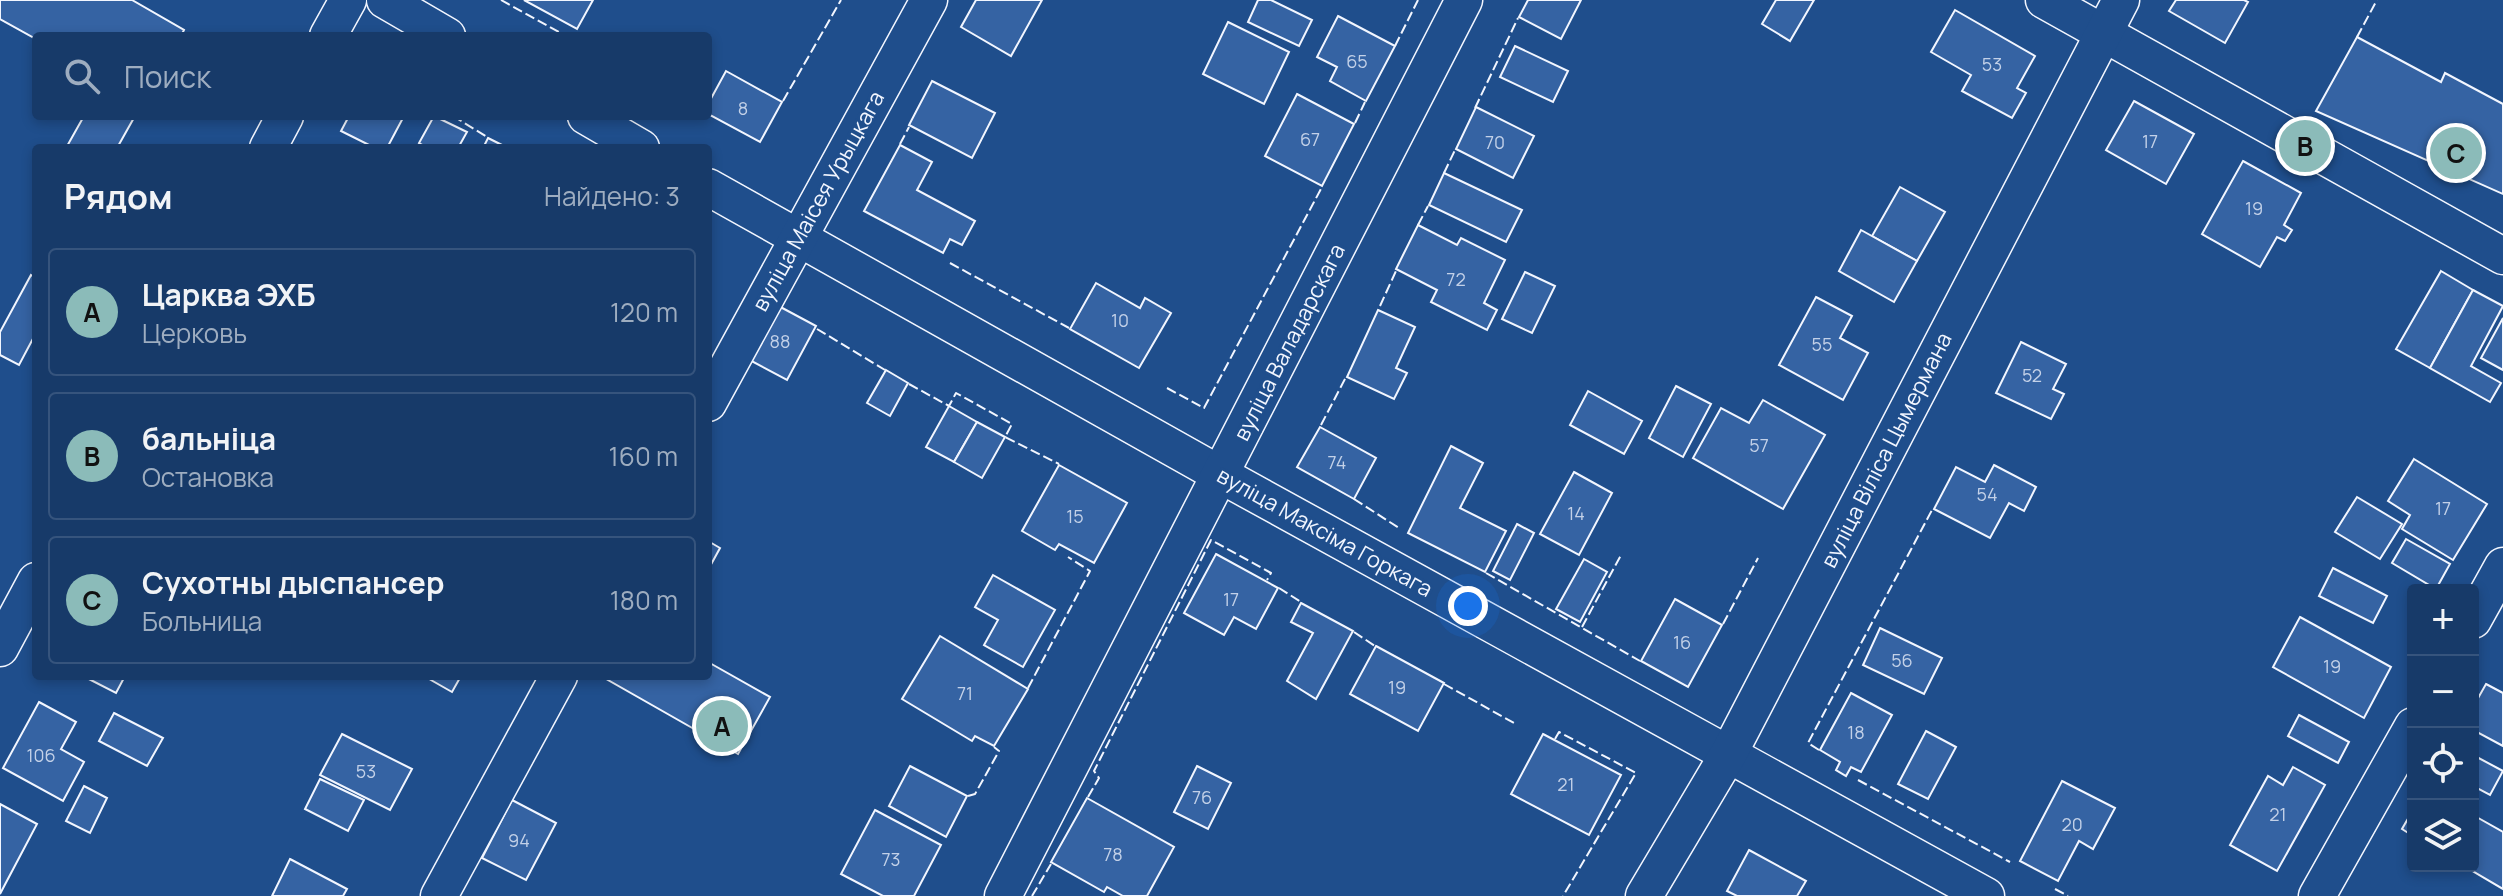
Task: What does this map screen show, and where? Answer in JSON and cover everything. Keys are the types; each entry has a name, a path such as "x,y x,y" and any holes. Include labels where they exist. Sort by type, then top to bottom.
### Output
{"street":[{"path":"330,32 348,0"},
{"path":"385,0 440,32"},
{"name":"вуліца Маісея Урыцкага","path":"712,396 929,0"},
{"name":"вуліца Валадарскага","path":"1003,896 1464,0"},
{"path":"2044,0 2503,256"},
{"name":"вуліца Віліса Цымермана","path":"1644,896 1729,753 2121,0"},
{"path":"270,144 283,120"},
{"path":"593,120 634,144"},
{"name":"вуліца Максіма Горкага","path":"712,189 1221,475 1986,896"},
{"path":"2479,609 2503,566"},
{"path":"0,648 32,588"},
{"path":"439,896 557,680"},
{"path":"2317,896 2412,728"}],"building":[{"path":"0,0 132,0 184,30 32,32 32,37 0,19"},
{"path":"524,0 593,0 577,29"},
{"path":"976,0 1042,0 1011,56 961,27"},
{"path":"1258,0 1271,0 1312,20 1299,46 1248,22"},
{"path":"1528,0 1581,0 1561,39 1519,17"},
{"path":"1776,0 1814,0 1790,41 1762,24"},
{"path":"2176,0 2248,2 2225,43 2169,11"},
{"path":"1955,10 2035,56 2017,88 2026,93 2012,118 1962,91 1971,75 1931,52"},
{"path":"1338,16 1395,46 1366,101 1330,81 1337,67 1317,57"},
{"path":"1228,22 1289,52 1264,104 1203,74"},
{"path":"2357,37 2441,82 2445,73 2503,104 2503,194 2316,111"},
{"path":"1515,46 1568,71 1553,102 1500,77"},
{"path":"726,71 782,102 760,142 712,116 712,97"},
{"path":"932,81 995,113 972,158 909,125"},
{"path":"1297,94 1354,124 1322,186 1265,156"},
{"path":"2134,101 2194,134 2166,184 2106,150"},
{"path":"1476,107 1534,136 1513,178 1456,149"},
{"path":"82,120 133,120 119,144 68,144"},
{"path":"347,120 402,120 389,144 367,144 341,131"},
{"path":"432,120 442,120 467,132 460,144 419,143"},
{"path":"488,138 500,144 485,144"},
{"path":"900,145 932,162 917,190 975,221 962,245 950,239 943,253 864,211"},
{"path":"2243,161 2301,193 2284,225 2292,230 2285,241 2277,237 2260,267 2202,234"},
{"path":"1444,173 1522,210 1506,242 1429,205"},
{"path":"1900,187 1945,212 1917,261 1872,236"},
{"path":"1418,225 1457,245 1461,238 1505,260 1484,303 1497,310 1487,330 1431,302 1437,290 1396,269"},
{"path":"1861,230 1917,261 1894,302 1839,271"},
{"path":"2441,271 2473,290 2430,368 2396,349"},
{"path":"1525,272 1555,286 1532,333 1502,319"},
{"path":"31,275 32,341 19,365 0,355 0,332"},
{"path":"1096,283 1140,308 1145,298 1171,313 1139,368 1070,329"},
{"path":"2473,290 2503,306 2471,366 2501,383 2490,402 2430,368"},
{"path":"1816,297 1852,316 1840,338 1868,353 1843,400 1779,365"},
{"path":"773,303 816,326 787,380 744,357"},
{"path":"1378,310 1415,327 1396,368 1407,373 1394,399 1347,377"},
{"path":"2503,318 2503,370 2481,358"},
{"path":"2021,342 2066,364 2053,389 2064,394 2051,419 1996,393"},
{"path":"886,370 908,383 890,416 867,403"},
{"path":"1676,386 1711,404 1683,457 1649,438"},
{"path":"1588,391 1642,421 1624,454 1570,425"},
{"path":"1763,400 1825,435 1783,509 1693,458 1721,408 1749,423"},
{"path":"949,406 977,422 954,462 926,447"},
{"path":"977,422 1005,437 982,478 954,462"},
{"path":"1320,427 1376,458 1354,499 1297,467"},
{"path":"1451,446 1483,463 1460,508 1506,531 1485,572 1408,533"},
{"path":"2414,459 2487,504 2453,560 2402,529 2410,515 2388,501"},
{"path":"1059,465 1127,503 1094,563 1059,544 1055,550 1022,531"},
{"path":"1994,465 2036,487 2024,511 2009,503 1990,538 1934,509 1956,467 1985,482"},
{"path":"1574,472 1612,493 1579,555 1540,534"},
{"path":"2357,497 2402,524 2380,559 2335,532"},
{"path":"1517,524 1534,533 1510,580 1493,571"},
{"path":"2406,539 2450,564 2439,584 2428,584 2392,563"},
{"path":"712,543 720,548 712,563"},
{"path":"1216,554 1278,588 1256,629 1234,617 1224,635 1184,613"},
{"path":"1584,559 1607,572 1580,622 1556,609"},
{"path":"2333,568 2387,596 2373,623 2319,596"},
{"path":"993,575 1055,610 1023,667 984,645 998,620 975,607"},
{"path":"1675,599 1722,625 1688,687 1641,661"},
{"path":"1301,603 1353,631 1316,699 1287,681 1313,633 1291,622"},
{"path":"2300,617 2391,667 2364,718 2273,667"},
{"path":"1880,628 1942,658 1924,694 1863,665"},
{"path":"940,636 1028,689 994,746 975,736 972,741 902,699"},
{"path":"1376,646 1444,683 1418,731 1350,694"},
{"path":"712,664 770,697 738,754 608,680 712,680"},
{"path":"91,680 123,680 116,693"},
{"path":"431,680 459,680 452,692"},
{"path":"2486,684 2503,693 2503,746 2479,733 2479,696"},
{"path":"1851,693 1892,715 1861,772 1851,767 1846,776 1836,770 1840,762 1820,750"},
{"path":"39,702 76,722 61,749 84,762 63,801 3,768"},
{"path":"114,713 163,738 147,766 99,741"},
{"path":"2299,715 2349,742 2338,763 2288,736"},
{"path":"1926,731 1956,747 1928,799 1898,784"},
{"path":"342,734 412,769 390,810 320,775"},
{"path":"1543,734 1621,775 1589,835 1511,794"},
{"path":"2479,758 2503,771 2490,795 2479,789"},
{"path":"910,766 967,796 946,837 889,806"},
{"path":"1197,766 1231,783 1208,829 1174,812"},
{"path":"2293,767 2325,785 2277,871 2230,845 2268,776 2283,785"},
{"path":"320,779 364,800 348,831 305,809"},
{"path":"2062,781 2115,808 2093,849 2079,841 2058,881 2020,861"},
{"path":"84,786 107,798 90,833 66,821"},
{"path":"1087,798 1174,847 1147,896 1123,896 1107,887 1104,892 1051,862"},
{"path":"512,800 556,823 526,880 482,858"},
{"path":"0,804 37,824 0,894"},
{"path":"875,810 941,845 914,896 883,896 841,874"},
{"path":"2479,818 2503,832 2503,889 2474,872 2479,872"},
{"path":"1749,850 1806,881 1797,896 1737,896 1727,891"},
{"path":"290,859 347,889 343,896 272,896"}],"fence":[{"path":"501,0 559,32"},
{"path":"783,101 841,0"},
{"path":"1395,46 1418,0"},
{"path":"2357,37 2377,0"},
{"path":"1475,108 1518,18"},
{"path":"1355,123 1365,102"},
{"path":"459,120 487,137"},
{"path":"900,144 909,127"},
{"path":"1444,173 1455,150"},
{"path":"1167,388 1204,408 1322,187"},
{"path":"1418,225 1428,206"},
{"path":"950,263 1069,328"},
{"path":"1380,306 1396,271"},
{"path":"817,329 885,370"},
{"path":"1321,425 1346,377"},
{"path":"909,384 949,406 956,393 1012,424 1005,437 1059,464"},
{"path":"1354,499 1399,528"},
{"path":"1819,750 1808,743 1932,510"},
{"path":"1088,797 1099,778 1094,771 1211,540 1271,573 1267,580"},
{"path":"1582,627 1621,555"},
{"path":"1028,688 1090,571 1068,557"},
{"path":"1723,624 1758,558"},
{"path":"1486,573 1640,661"},
{"path":"1279,588 1301,602"},
{"path":"1354,632 1375,646"},
{"path":"1444,684 1514,723"},
{"path":"1555,739 1559,732 1636,773 1563,896"},
{"path":"968,796 975,794 999,751 994,747"},
{"path":"1858,780 2010,862"},
{"path":"1032,896 1051,864"},
{"path":"2055,889 2068,896"}],"place":[{"name":"бальніца","path":"2305,146"},
{"name":"Сухотны дыспансер","path":"2456,153"},
{"name":"Царква ЭХБ","path":"722,726"}]}
